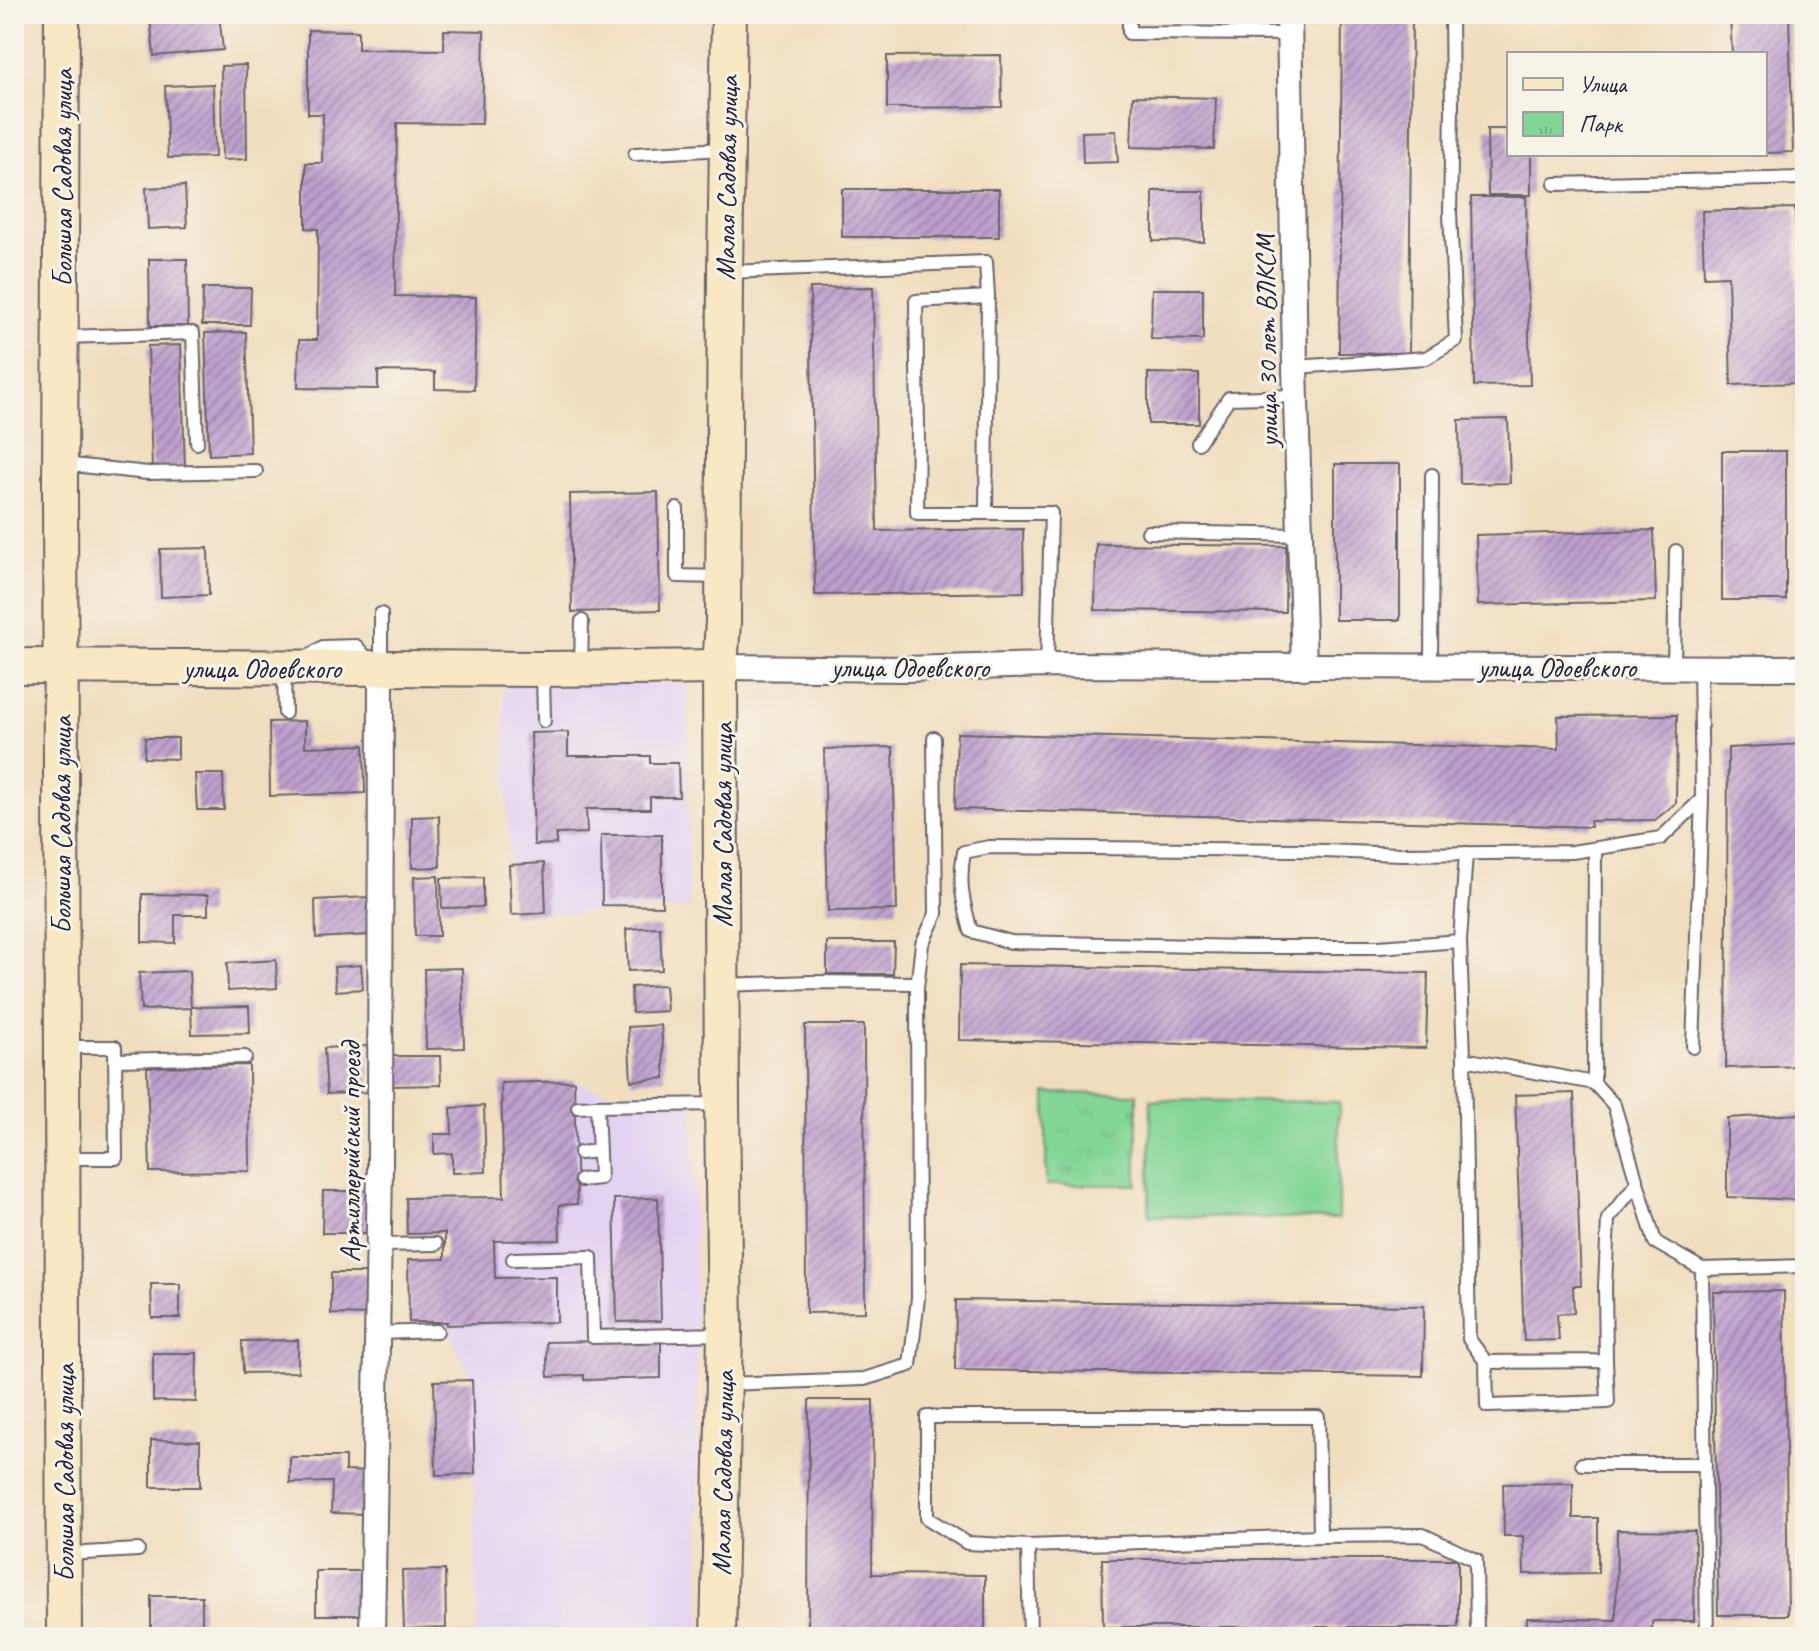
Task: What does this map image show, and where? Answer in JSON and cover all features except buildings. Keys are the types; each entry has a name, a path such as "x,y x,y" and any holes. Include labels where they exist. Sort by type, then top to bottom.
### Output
{"street":[{"name":"Большая Садовая улица","path":"62,14 60,464 64,1637"},
{"name":"Малая Садовая улица","path":"718,1637 725,1334 720,667 729,14"},
{"name":"улица 30 лет ВЛКСМ","path":"1289,24 1304,667"},
{"name":"улица Одоевского","path":"14,666 543,669 905,669 1047,665 1805,668"},
{"name":"Артиллерийский проезд","path":"372,1637 379,1245 379,668"}],"lane":[{"path":"1129,14 1129,33 1289,24"},
{"path":"1295,367 1426,358 1456,340 1450,213 1451,14"},
{"path":"635,154 727,148"},
{"path":"1555,184 1805,178"},
{"path":"725,272 986,262 986,512"},
{"path":"988,297 916,301 917,513 1051,513 1047,665"},
{"path":"61,337 193,333 197,443"},
{"path":"1198,443 1229,398 1296,396"},
{"path":"60,464 148,473 256,471"},
{"path":"1431,667 1432,475"},
{"path":"677,509 677,576 723,577"},
{"path":"1148,532 1301,535"},
{"path":"1674,667 1676,551"},
{"path":"379,668 381,614"},
{"path":"581,668 582,621"},
{"path":"1693,1047 1702,799 1700,666"},
{"path":"285,713 288,668"},
{"path":"543,669 544,721"},
{"path":"724,1384 864,1379 910,1365 918,1298 917,983 922,944 936,914 934,738"},
{"path":"1460,941 1379,947 1011,942 971,931 959,875 964,852 989,847 1401,854 1595,850 1661,838 1702,799"},
{"path":"1594,1083 1595,850"},
{"path":"1466,853 1460,941 1469,1339 1486,1362 1487,1406 1608,1402 1605,1286 1608,1219 1637,1183"},
{"path":"723,985 917,983"},
{"path":"61,1048 115,1047 116,1158 62,1158"},
{"path":"115,1060 245,1057"},
{"path":"1464,1059 1594,1083 1614,1105 1655,1242 1702,1269 1805,1266"},
{"path":"578,1107 722,1104"},
{"path":"581,1180 600,1178 597,1106"},
{"path":"580,1153 598,1151"},
{"path":"379,1245 436,1244"},
{"path":"513,1259 591,1257 593,1337 725,1334"},
{"path":"1702,1269 1707,1637"},
{"path":"378,1333 437,1331"},
{"path":"1486,1362 1606,1361"},
{"path":"1320,1536 1318,1417 927,1417 927,1518 967,1543 1028,1546 1423,1535 1476,1560 1477,1637"},
{"path":"1582,1464 1705,1464"},
{"path":"1028,1546 1030,1637"},
{"path":"64,1554 138,1550"}],"shaded area":[{"path":"503,680 688,684 689,909 511,915"},
{"path":"574,1081 608,1093 693,1090 701,1637 477,1637 472,1380 446,1325 444,1198 504,1197 501,1083"}],"green space":[{"path":"1046,1093 1137,1094 1137,1185 1046,1185"},
{"path":"1151,1100 1339,1102 1338,1219 1149,1216"}]}
